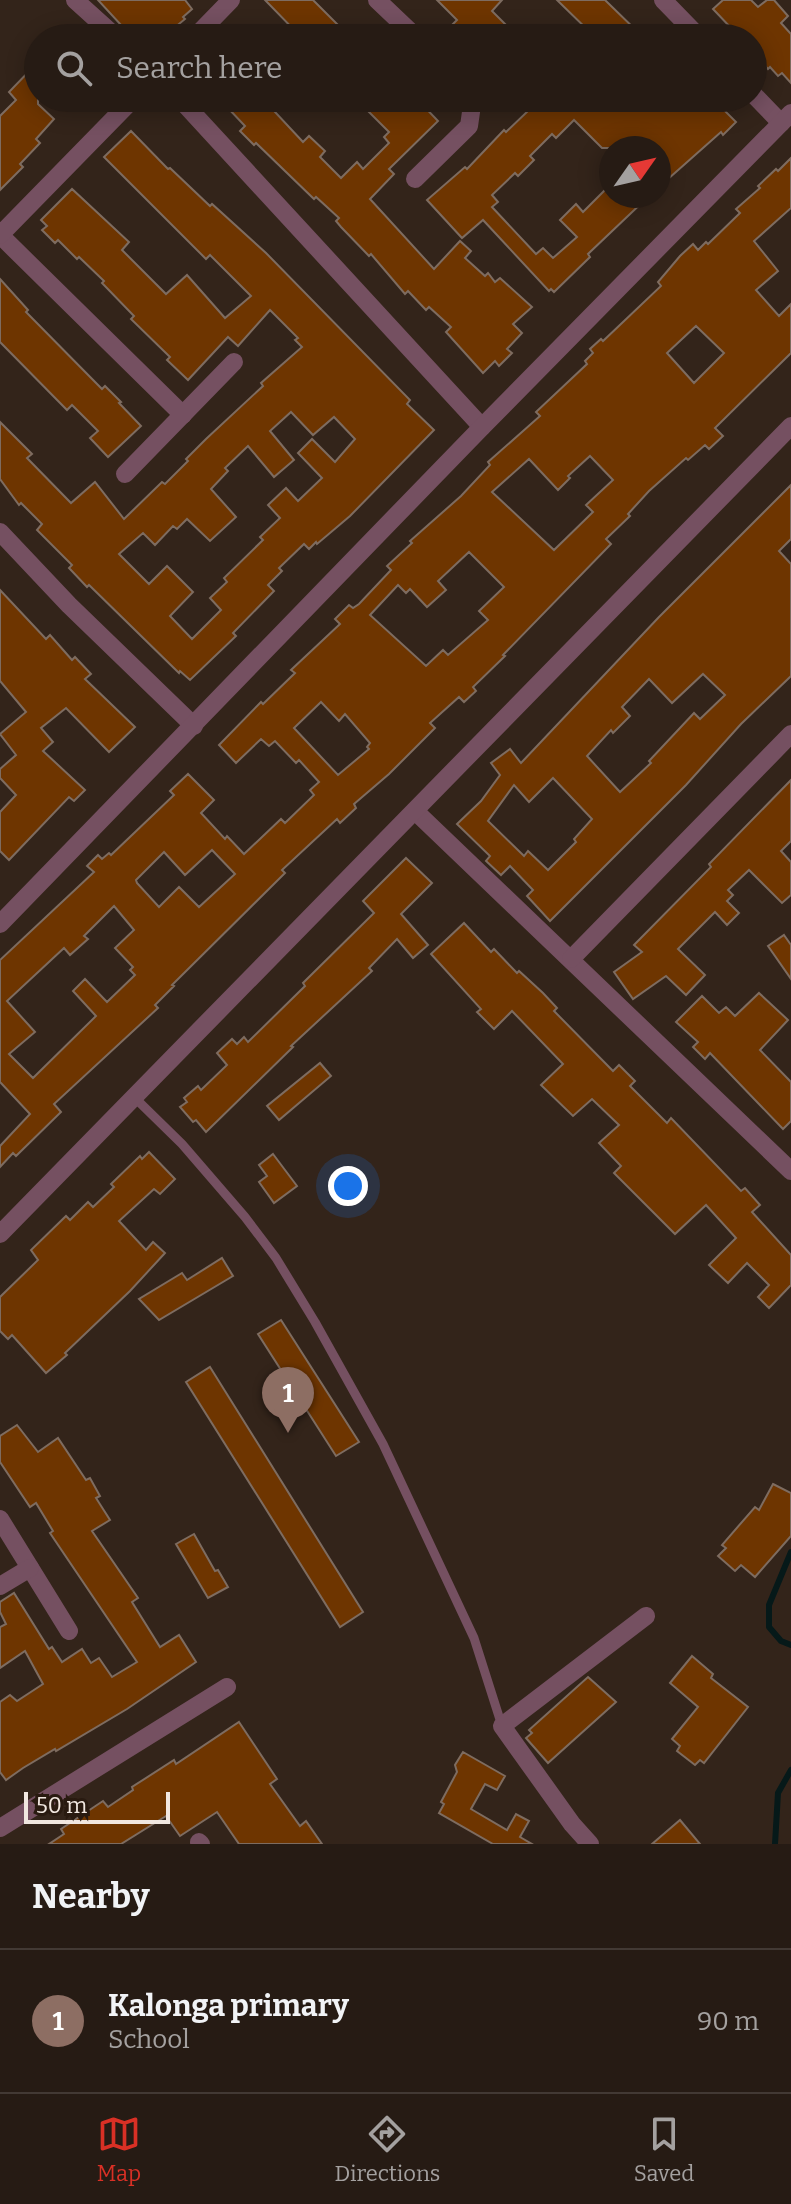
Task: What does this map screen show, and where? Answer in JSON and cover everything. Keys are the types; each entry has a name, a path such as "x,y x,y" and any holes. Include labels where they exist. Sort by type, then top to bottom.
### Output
{"street":[{"path":"75,0 102,24"},
{"path":"208,24 231,0"},
{"path":"377,0 402,24"},
{"path":"663,0 686,24"},
{"path":"0,924 786,118 767,104"},
{"path":"120,112 0,235 183,415"},
{"path":"192,112 482,427"},
{"path":"415,179 469,126 471,112"},
{"path":"125,474 234,362"},
{"path":"0,1234 791,426"},
{"path":"0,532 69,605 194,726"},
{"path":"571,959 791,734"},
{"path":"415,811 791,1171"},
{"path":"0,1519 69,1631"},
{"path":"0,1586 30,1568"},
{"path":"590,1844 572,1824 502,1726 646,1616"},
{"path":"0,1828 227,1687"}],"lane":[{"path":"134,1097 182,1144 245,1217 276,1258 315,1322 383,1444 468,1624 502,1726"}],"building":[{"path":"98,0 185,0 192,9 179,24 120,24"},
{"path":"265,0 313,0 337,24 288,24"},
{"path":"437,0 502,0 492,11 505,24 453,24 457,20"},
{"path":"557,0 605,0 630,24 582,24"},
{"path":"723,0 751,0 758,7 767,0 774,0 788,16 781,23 791,34 791,83 782,73 778,76 770,67 767,68 767,24 727,24 713,9"},
{"path":"24,76 24,112 47,112 54,119 36,139 40,143 20,164 23,167 0,190 0,116 16,100 9,92"},
{"path":"232,112 275,112 303,142 309,136 325,151 320,157 341,178 357,162 363,169 389,143 384,137 389,132 369,112 429,112 438,121 389,169 394,174 370,199 434,269 460,241 471,251 465,258 485,276 488,273 495,282 500,278 532,307 513,324 522,333 507,349 512,353 499,366 495,361 483,373 446,332 451,327 429,307 426,310 408,291 405,294 371,254 369,256 341,227 336,221 339,218 240,131 245,126"},
{"path":"527,112 726,112 736,122 671,176 671,136 599,136 599,145 574,120 556,138 552,134 530,156 534,160 492,195 498,202 492,207 536,254 543,248 553,258 577,237 560,220 576,204 583,212 599,196 599,208 636,208 554,292 549,291 483,220 462,238 427,200 465,167 467,169 504,130 506,132"},
{"path":"131,131 168,169 266,253 410,400 407,404 434,430 350,516 309,549 304,544 279,568 282,571 268,585 274,591 233,633 236,636 190,680 179,673 89,585 87,587 69,568 72,565 37,530 42,524 21,503 19,505 0,479 0,422 32,454 27,458 71,503 95,482 124,519 162,482 165,484 206,439 263,386 261,383 302,347 295,340 298,338 270,310 238,346 228,337 188,380 167,360 170,357 131,319 134,316 102,283 104,281 79,257 77,259 58,240 55,243 42,230 47,226 41,220 72,189 129,242 122,250 166,294 187,275 225,318 251,296 210,255 206,259 104,157","holes":["291,412 313,435 334,417 355,439 335,462 312,439 298,453 322,478 298,501 286,488 268,505 280,518 260,537 263,540 224,578 227,582 210,598 221,610 192,639 170,616 193,592 167,566 149,584 119,554 143,533 155,545 173,526 177,529 187,519 210,541 236,517 211,489 228,471 225,468 248,446 274,477 294,460 270,431"]},
{"path":"791,158 791,208 754,241 778,271 756,290 779,316 791,304 791,353 715,428 723,436 709,449 705,445 688,460 686,458 649,491 628,514 630,516 606,539 611,544 473,687 476,691 464,702 459,697 430,723 435,728 354,804 356,808 340,823 337,819 282,870 285,873 172,985 155,1005 158,1008 54,1104 61,1112 16,1156 13,1153 0,1167 0,1146 30,1114 0,1082 0,960 94,872 87,866 98,855 102,859 109,853 111,855 174,795 170,791 188,774 214,800 201,813 244,854 281,819 285,823 314,795 310,790 319,782 299,760 296,763 275,741 269,746 261,739 236,763 219,745 295,673 291,670 340,624 335,619 349,605 353,608 359,604 391,570 387,566 412,543 410,541 461,496 490,465 488,462 540,416 536,412 587,364 585,361 593,353 590,349 601,339 603,341 661,286 658,282 680,256 693,244 698,250 706,242 708,244 740,213 736,209 760,188 758,186 776,169 778,171","holes":["696,326 724,353 694,383 667,353","590,456 613,480 586,505 593,512 554,550 492,492 529,459 558,490 570,478 568,476","469,552 504,587 479,611 488,620 448,655 443,650 426,666 370,615 398,585 406,593 410,589 427,607 446,590 438,581","321,702 339,721 345,714 370,743 369,749 338,775 294,728","212,850 235,874 199,907 179,887 159,907 136,880 164,852 185,875","114,906 134,930 115,948 133,967 130,970 135,975 107,1002 85,979 73,991 96,1016 33,1078 9,1054 35,1032 7,1001 64,948 70,955 88,939 84,936"]},
{"path":"0,279 28,310 26,312 102,389 105,386 141,426 108,457 90,438 98,431 72,405 67,410 0,342"},
{"path":"791,485 791,539 779,551 791,564 791,676 550,921 527,896 533,890 510,866 501,875 486,861 490,856 457,824 481,801 500,775 491,763 510,749 521,763 659,617","holes":["703,674 725,695 700,719 694,713 649,761 651,763 620,792 587,756 611,730 613,733 630,716 622,707 649,679 672,703","553,778 592,819 574,839 576,842 548,870 528,851 524,856 488,821 514,785 529,802"]},
{"path":"0,590 46,639 50,635 72,660 75,657 91,674 85,679 135,727 109,752 66,708 41,728 53,742 43,751 85,790 74,801 69,797 9,860 0,851 0,812 16,795 0,778 0,769 16,755 0,734 26,712 0,681"},
{"path":"791,780 791,841 781,851 791,862 791,895 782,903 749,870 728,890 733,895 727,901 739,913 727,925 715,912 678,949 705,975 686,995 666,976 633,999 614,972 642,952 634,945"},
{"path":"406,858 432,883 401,914 428,945 413,958 397,939 369,968 372,971 291,1046 206,1132 180,1107 187,1102 184,1098 198,1086 201,1090 227,1065 217,1053 232,1039 237,1044 244,1037 248,1042 374,913 363,901"},
{"path":"464,923 491,952 494,949 517,973 519,971 543,993 557,1008 554,1011 613,1071 619,1065 635,1081 630,1086 667,1123 671,1118 741,1191 745,1188 760,1205 752,1212 791,1255 791,1285 769,1308 758,1297 769,1285 747,1263 728,1283 709,1265 736,1238 706,1205 675,1234 614,1173 621,1166 599,1143 619,1125 592,1099 573,1116 541,1085 563,1064 512,1011 494,1029 477,1012 481,1009 431,954"},
{"path":"784,935 791,945 791,979 768,946"},
{"path":"759,993 788,1020 760,1050 791,1082 791,1121 783,1129 710,1053 705,1059 693,1047 698,1042 676,1022 702,996 719,1013 726,1007 735,1016"},
{"path":"320,1063 331,1076 279,1120 267,1106"},
{"path":"149,1152 175,1179 160,1194 154,1189 119,1221 146,1250 153,1242 165,1253 46,1373 12,1335 8,1339 0,1331 0,1297 38,1260 31,1250 66,1216 70,1220 88,1202 93,1207 114,1187 111,1184 140,1156 142,1159"},
{"path":"273,1154 297,1186 274,1203 259,1182 267,1176 259,1165"},
{"path":"222,1258 233,1276 159,1320 139,1299 182,1273 187,1280"},
{"path":"281,1320 359,1442 336,1456 258,1334"},
{"path":"210,1367 363,1612 340,1627 186,1382"},
{"path":"17,1425 38,1452 58,1438 86,1480 90,1478 100,1496 96,1498 110,1520 92,1531 138,1598 132,1602 160,1647 179,1635 196,1662 127,1709 6,1780 0,1772 0,1702 10,1695 17,1701 43,1684 25,1651 0,1668 0,1627 6,1624 0,1612 0,1602 14,1593 49,1649 52,1647 62,1662 82,1649 91,1663 99,1658 112,1677 137,1662 50,1533 53,1531 36,1503 30,1507 0,1462 0,1436"},
{"path":"773,1484 791,1493 791,1536 755,1577 741,1565 735,1571 718,1556 726,1548 722,1545 755,1507 759,1510"},
{"path":"194,1534 228,1587 208,1598 176,1544"},
{"path":"692,1656 713,1674 711,1678 748,1707 704,1763 700,1760 695,1765 677,1751 680,1746 672,1739 698,1707 670,1683"},
{"path":"588,1677 616,1702 548,1763 526,1738 532,1733 529,1730"},
{"path":"239,1722 277,1779 270,1784 300,1826 306,1821 322,1844 239,1844 217,1812 180,1836 166,1816 121,1844 49,1844 64,1834 61,1829 103,1801 108,1807 133,1790 132,1787 174,1760 176,1764"},
{"path":"463,1752 505,1776 497,1790 485,1784 471,1809 507,1830 516,1814 529,1821 520,1837 532,1844 493,1844 439,1813 444,1804 441,1802 457,1772 455,1765"},
{"path":"680,1820 700,1844 652,1844"}],"waterway":[{"path":"791,1552 769,1605 769,1627 781,1641 791,1645"},
{"path":"775,1844 778,1793 791,1770"}],"place":[{"name":"Kalonga primary","path":"288,1433"}]}
